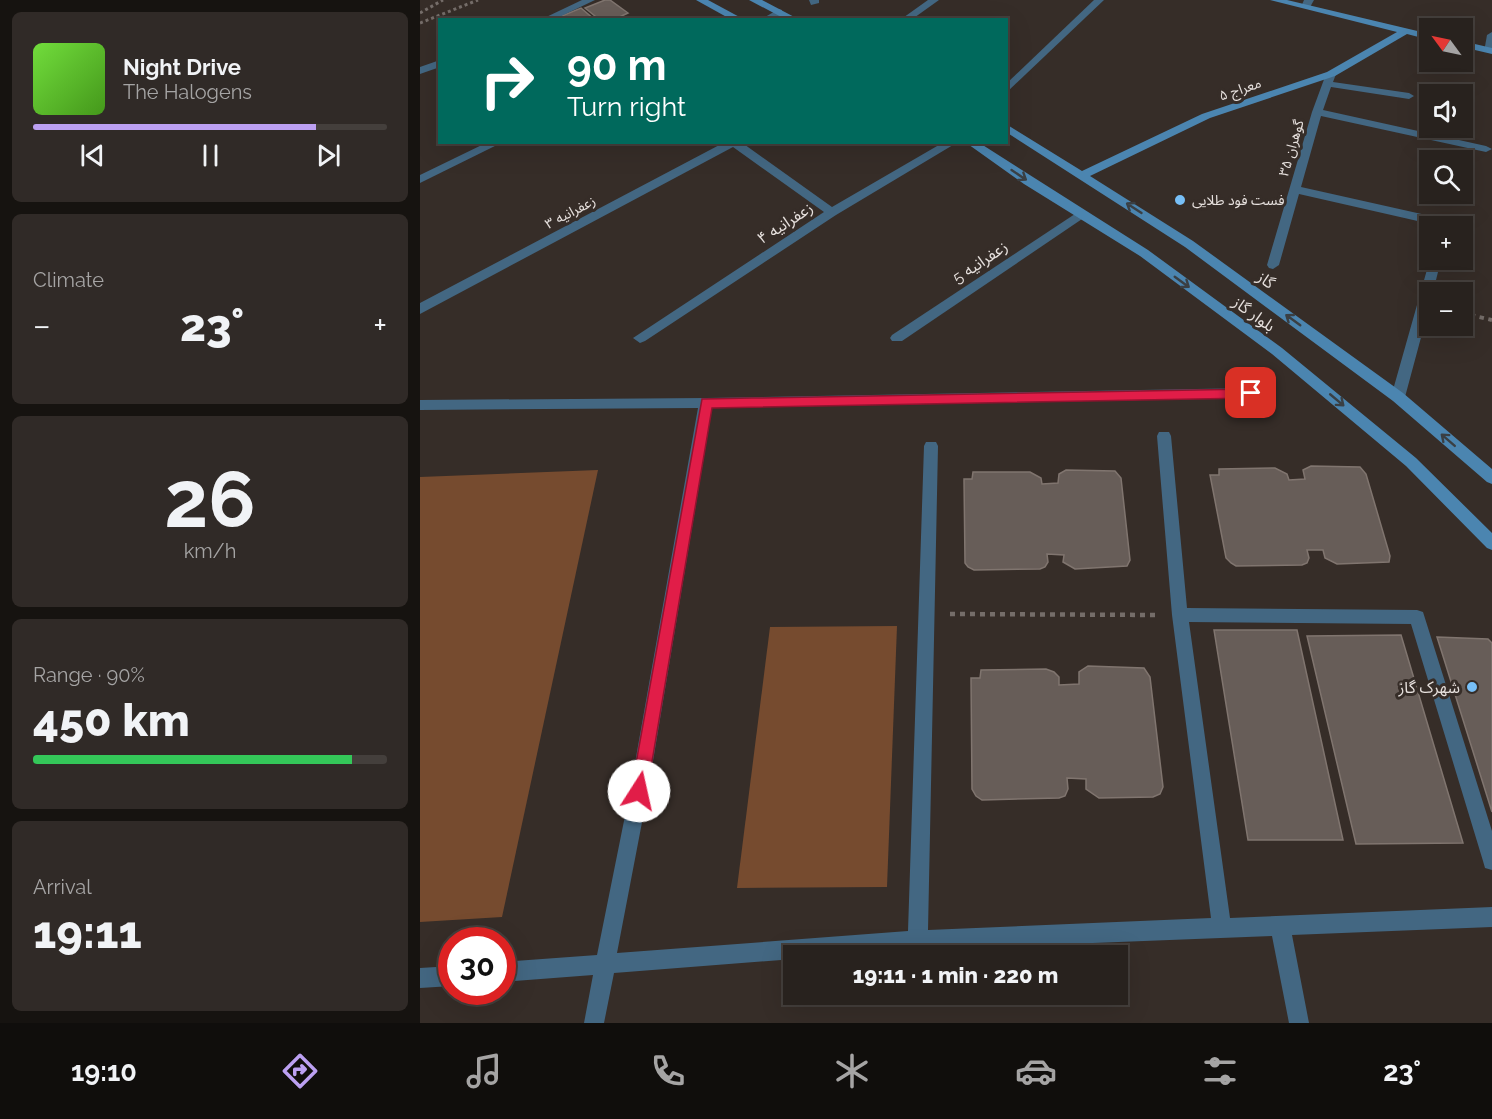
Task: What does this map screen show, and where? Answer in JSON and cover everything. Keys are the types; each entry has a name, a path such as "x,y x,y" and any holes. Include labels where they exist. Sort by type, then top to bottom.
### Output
{"main road":[{"path":"701,0 737,18"},
{"path":"754,0 792,18"},
{"path":"1275,0 1307,3 1419,34"},
{"name":"معراج ۵","path":"1082,175 1206,116 1330,79 1406,31"},
{"path":"1473,47 1490,51"},
{"name":"گاز","path":"1008,128 1190,244 1398,397 1492,478"},
{"name":"بلوار گاز","path":"973,144 1144,254 1277,351 1411,462 1492,543"}],"street":[{"path":"549,18 590,0"},
{"path":"907,18 934,0"},
{"path":"1008,88 1100,0"},
{"path":"768,18 779,12"},
{"path":"1490,51 1492,34"},
{"path":"420,71 438,64"},
{"path":"1330,79 1408,96"},
{"name":"گوهران ۳۵","path":"1273,265 1317,112 1330,79"},
{"path":"1317,112 1486,149"},
{"path":"420,178 494,144"},
{"name":"زعفرانیه ۳","path":"420,309 732,144"},
{"path":"735,144 832,212"},
{"name":"زعفرانیه ۴","path":"640,338 832,212 950,144"},
{"path":"1295,189 1419,217"},
{"name":"5 زعفرانیه","path":"897,338 1081,214"},
{"path":"1398,397 1432,270"},
{"path":"420,405 706,403 1251,393"},
{"path":"594,1023 603,965 639,791 706,403"},
{"path":"1164,436 1180,615 1222,927"},
{"path":"918,940 931,446"},
{"path":"1180,615 1417,617 1492,861"},
{"path":"516,971 918,940 1492,917"},
{"path":"1280,926 1299,1023"},
{"path":"420,978 438,977"}],"path":[{"path":"420,13 443,0"},
{"path":"420,23 478,0"},
{"path":"1473,316 1492,320"},
{"path":"926,613 1180,615"}],"shaded area":[{"path":"598,470 502,917 420,922 420,477"},
{"path":"897,626 887,887 737,888 770,627"}],"building":[{"path":"610,0 628,13 617,18 598,18 585,8"},
{"path":"581,8 593,18 557,18"},
{"path":"1311,466 1360,467 1366,474 1390,556 1389,562 1337,564 1325,558 1323,550 1307,550 1309,558 1307,563 1302,565 1236,566 1231,563 1226,558 1210,475 1219,475 1219,469 1275,468 1287,474 1289,480 1305,479 1303,470"},
{"path":"1066,470 1115,471 1121,478 1130,560 1127,566 1075,569 1063,562 1064,555 1047,554 1048,562 1040,569 974,570 968,567 965,563 964,479 972,479 973,472 1030,472 1041,478 1042,484 1058,483 1059,474"},
{"path":"1214,630 1297,630 1343,840 1248,840"},
{"path":"1401,635 1463,843 1356,844 1307,636"},
{"name":"شهرک گاز","path":"1437,637 1488,639 1492,643 1492,812"},
{"path":"1088,666 1144,668 1150,677 1163,787 1160,794 1153,797 1099,798 1086,789 1086,779 1067,778 1068,789 1065,796 1059,798 982,800 976,796 972,789 971,678 980,678 981,670 1046,669 1059,677 1059,685 1079,684 1079,672"}],"place":[{"name":"فست فود طلایی","path":"1180,200"},
{"name":"شهرک گاز","path":"1472,687"}],"route":[{"path":"639,791 706,403 1251,393"}]}
